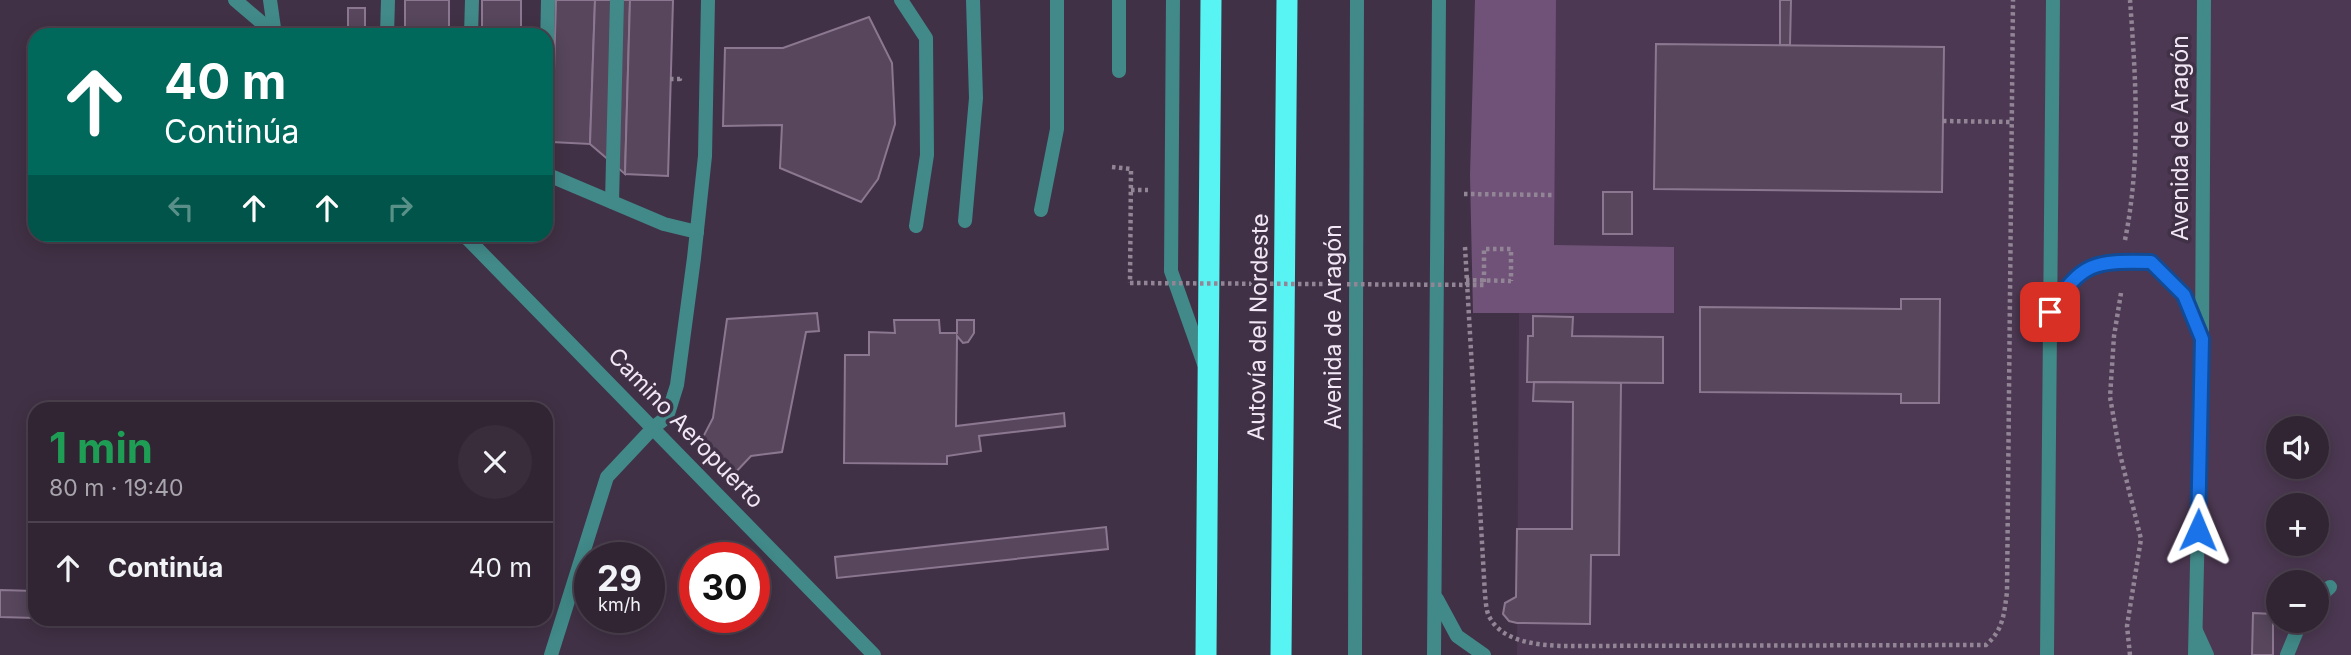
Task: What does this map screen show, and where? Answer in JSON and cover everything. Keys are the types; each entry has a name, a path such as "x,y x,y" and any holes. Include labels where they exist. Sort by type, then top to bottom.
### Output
{"highway":[{"path":"1206,655 1211,0"},
{"name":"Autovía del Nordeste","path":"1281,655 1287,0"}],"street":[{"path":"235,0 268,28"},
{"path":"270,0 274,28"},
{"path":"387,28 388,0"},
{"path":"471,28 472,0"},
{"path":"547,28 548,0"},
{"path":"612,202 617,0"},
{"path":"551,655 607,477 654,427 667,417 677,385 705,156 708,0"},
{"path":"901,0 926,38 927,155 916,226"},
{"path":"965,221 976,98 973,0"},
{"path":"1041,210 1057,130 1057,0"},
{"path":"1119,0 1119,71"},
{"path":"1173,0 1171,271 1208,373"},
{"name":"Avenida de Aragón","path":"1354,655 1357,0"},
{"path":"1434,655 1439,0"},
{"path":"2044,652 2053,0"},
{"name":"Avenida de Aragón","path":"2195,655 2202,339 2204,0"},
{"path":"553,177 664,224 697,232"},
{"name":"Camino Aeropuerto","path":"471,242 874,655"},
{"path":"2050,312 2070,279 2105,262 2151,262 2184,295 2202,339"},
{"path":"1435,596 1457,636 1484,655"},
{"path":"2196,631 2207,655"},
{"path":"2287,655 2296,633"}],"path":[{"path":"1465,243 1485,596 1489,617 1503,632 1533,645 1562,646 1986,645 1997,635 2003,622 2007,592 2013,0"},
{"path":"2124,245 2131,209 2138,121 2130,0"},
{"path":"1943,121 2012,122"},
{"path":"1112,167 1131,169 1130,282 1485,285 1484,249 1511,249 1511,281 1466,280"},
{"path":"1464,180 1464,206"},
{"path":"1464,194 1555,195"},
{"path":"2121,293 2114,336 2110,397 2120,454 2141,539 2127,626 2130,655"}],"shaded area":[{"path":"1475,0 1556,0 1554,245 1674,247 1674,313 1473,313 1470,175"},
{"path":"1556,0 2351,0 2351,655 1517,655 1519,313"}],"building":[{"path":"405,0 449,0 449,28 405,28"},
{"path":"482,0 521,0 521,28 482,28"},
{"path":"556,0 595,0 590,144 553,142"},
{"path":"595,0 630,0 625,174 590,144"},
{"path":"630,0 673,0 668,176 625,174"},
{"path":"1780,0 1791,0 1790,45 1780,45"},
{"path":"348,8 365,8 365,28 348,28"},
{"path":"869,17 892,63 895,124 878,179 861,202 780,168 782,125 723,126 725,48 783,48"},
{"path":"1656,44 1944,47 1942,192 1654,189"},
{"path":"1603,192 1632,192 1632,234 1603,234"},
{"path":"1901,299 1940,299 1939,403 1901,403 1901,394 1700,392 1700,307 1901,309"},
{"path":"817,313 819,331 806,332 782,452 751,456 733,475 701,441 713,418 727,319"},
{"path":"1533,316 1573,317 1572,336 1663,337 1663,383 1527,382 1528,336 1533,336"},
{"path":"894,320 939,320 940,333 957,333 957,320 974,320 974,333 968,342 963,343 957,336 956,426 1064,413 1065,426 979,436 981,451 947,456 947,464 844,463 845,355 869,355 869,332 895,333"},
{"path":"1534,382 1621,383 1619,555 1591,555 1590,624 1517,623 1509,621 1503,614 1505,603 1516,597 1517,529 1572,529 1573,402 1533,401"},
{"path":"1106,527 1108,549 837,578 835,557"},
{"path":"0,590 28,591 28,618 0,617"},
{"path":"2253,613 2266,614 2266,633 2273,633 2273,655 2252,655"}],"route":[{"path":"2050,312 2070,279 2105,262 2151,262 2184,295 2202,339 2198,530"}]}
